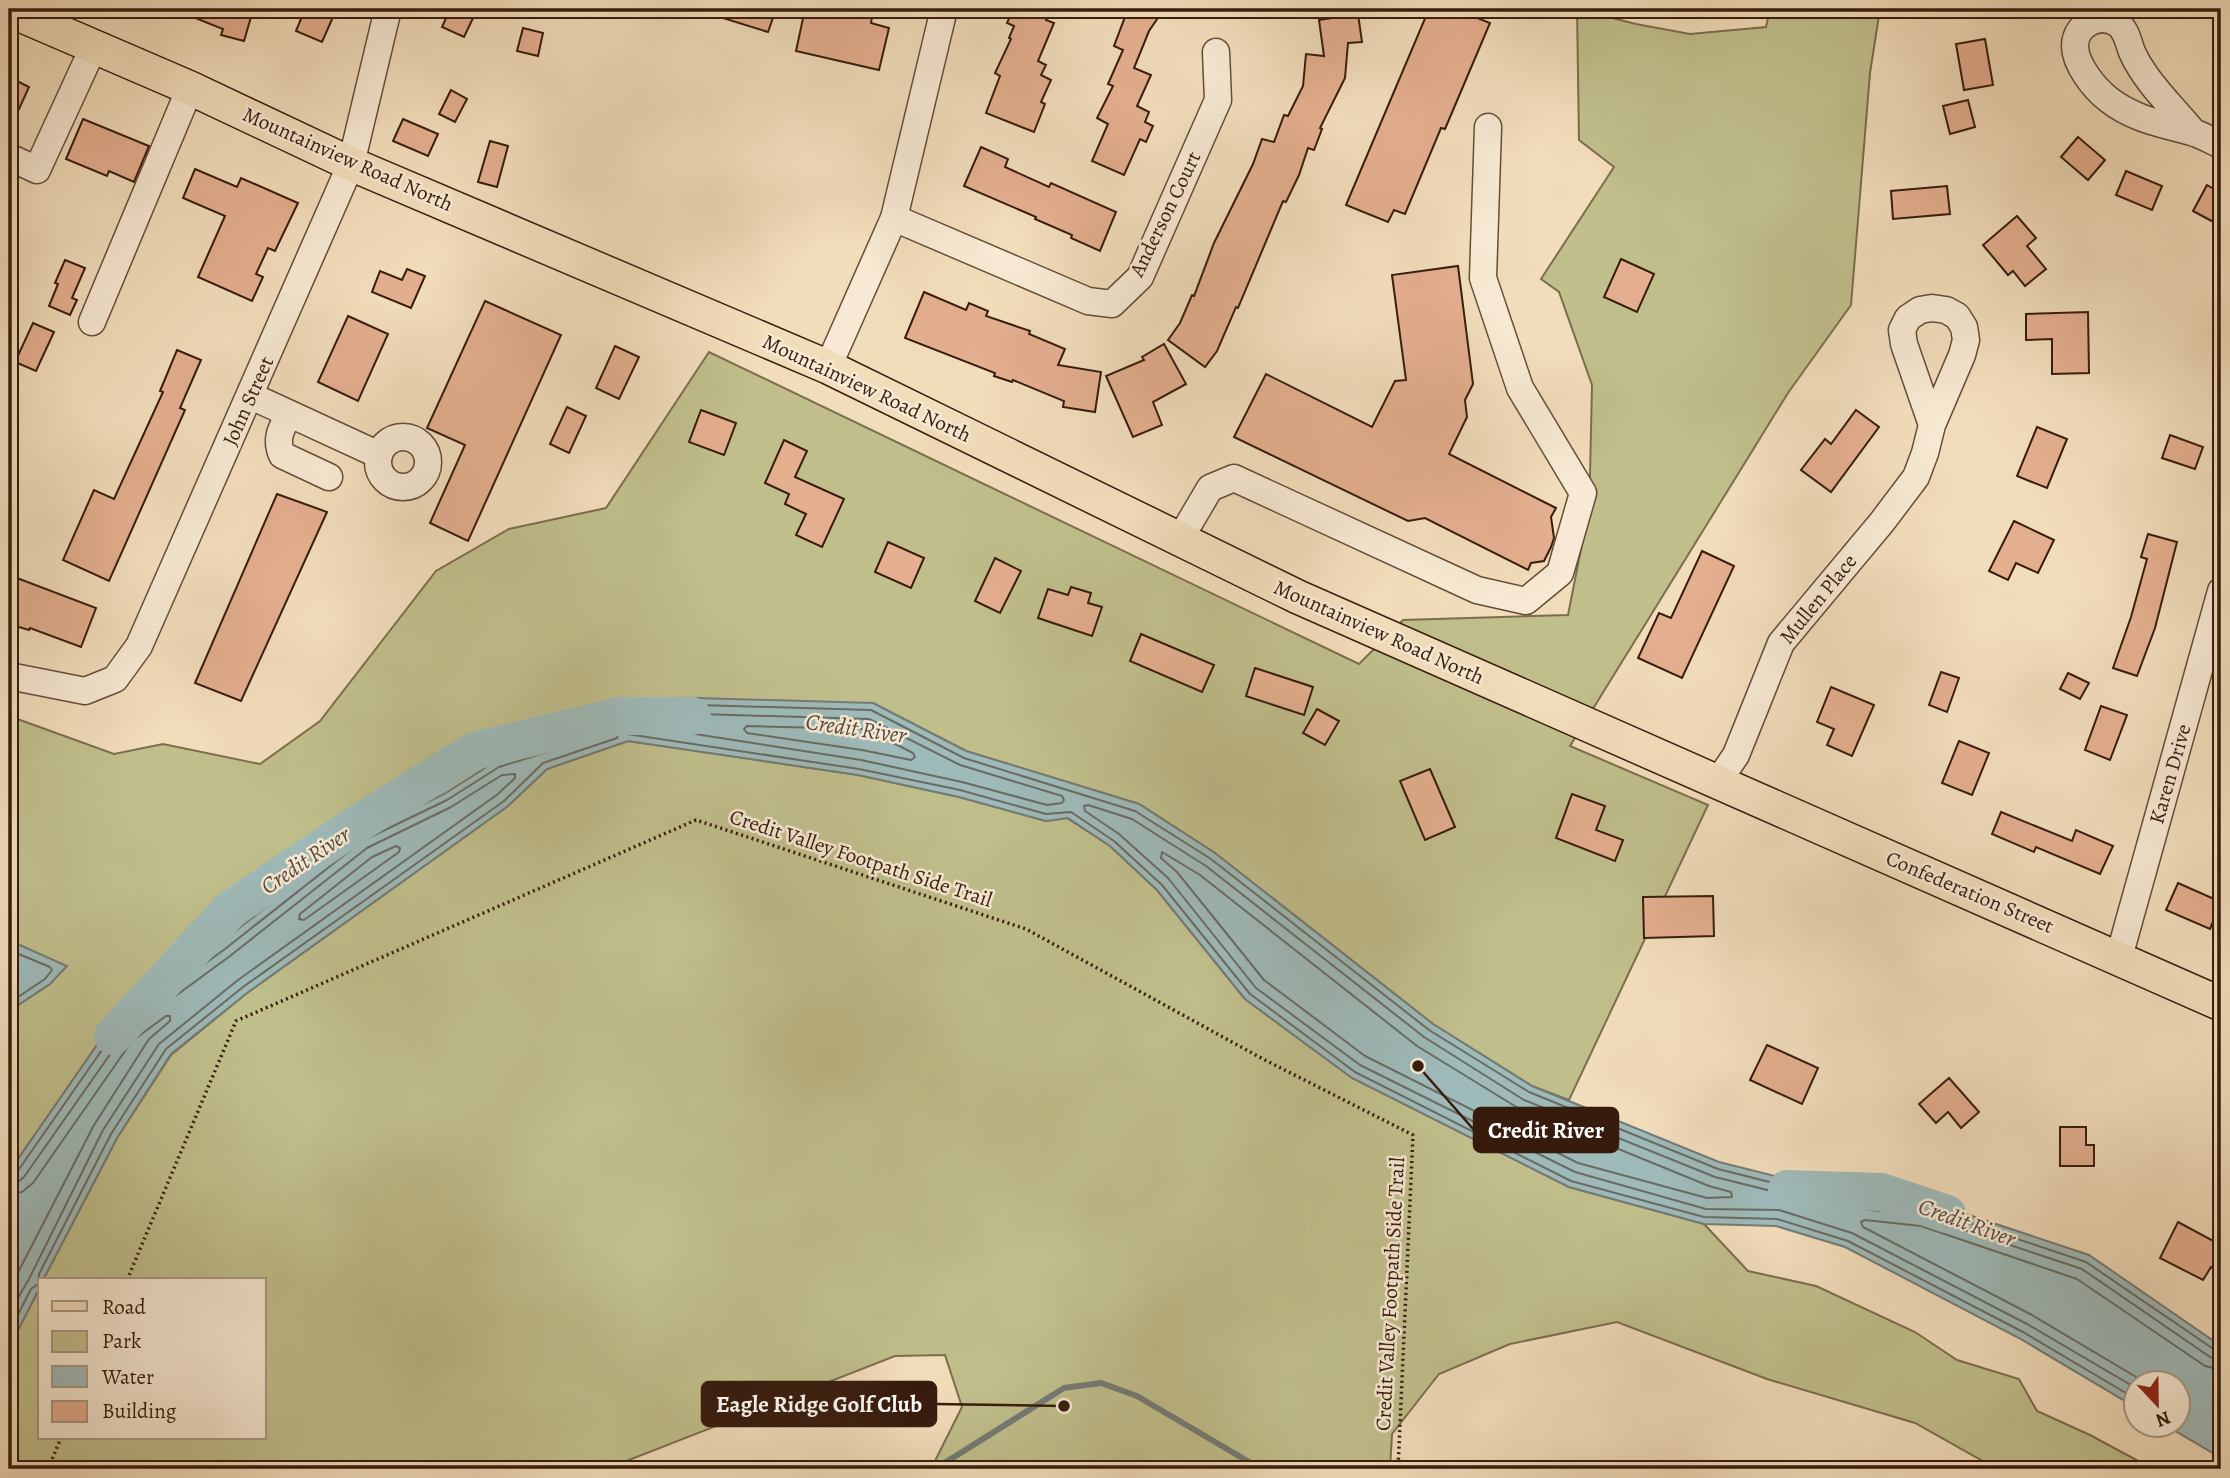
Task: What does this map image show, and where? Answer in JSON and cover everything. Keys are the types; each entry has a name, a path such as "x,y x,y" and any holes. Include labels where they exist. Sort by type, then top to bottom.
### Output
{"main road":[{"name":"Mountainview Road North","path":"9,10 190,88 351,164 828,367 1298,597 1717,783"},
{"name":"Confederation Street","path":"1717,783 2221,1004"}],"street":[{"name":"John Street","path":"9,676 85,691 115,679 139,646 351,164 388,9"},
{"path":"828,367 894,218 944,9"},
{"path":"2194,133 2145,74 2126,34 2118,25 2106,19 2085,24 2077,33 2074,47 2091,83 2107,99 2157,124 2194,133 2221,145"},
{"path":"9,157 37,170 94,46"},
{"name":"Anderson Court","path":"894,218 1088,301 1112,304 1140,277 1218,100 1216,52"},
{"path":"92,322 190,88"},
{"path":"1180,539 1210,488 1234,478 1477,590 1526,601 1560,573 1583,493 1520,387 1483,278 1488,127"},
{"path":"251,396 379,455"},
{"path":"289,414 279,432 278,445 282,455 329,477"},
{"name":"Mullen Place","path":"1717,783 1736,755 1781,643 1916,477 1932,425"},
{"name":"Karen Drive","path":"2119,957 2221,591"}],"path":[{"name":"Credit Valley Footpath Side Trail","path":"128,1278 236,1021 696,820 1026,929 1263,1059 1413,1135 1398,1469"},
{"path":"48,1469 60,1440"}],"green space":[{"path":"1577,9 1690,34 1766,27 1770,9 1880,9 1870,73 1851,305 1788,393 1570,746 1708,805 1569,1100 1532,1086 1433,1024 1215,853 1139,804 966,751 873,703 496,761 220,943 113,1022 9,1172 9,1011 50,984 13,942 9,944 9,716 114,754 163,744 260,764 320,721 436,571 509,529 606,508 709,352 1359,664 1403,620 1568,615 1585,529 1590,476 1592,385 1559,292 1541,279 1614,167 1579,140"},
{"path":"628,741 858,775 959,797 1046,821 1067,818 1110,846 1157,890 1245,999 1352,1078 1569,1187 1704,1224 1748,1271 1816,1286 1915,1332 1957,1360 2019,1379 2037,1411 2090,1435 2153,1469 1997,1469 1915,1423 1767,1379 1617,1322 1510,1344 1439,1374 1392,1434 1390,1469 914,1469 935,1461 962,1407 945,1355 895,1356 606,1469 21,1469 9,1463 9,1348 38,1291 38,1440 266,1440 266,1278 44,1278 117,1138 171,1055 247,993 508,806 547,769"}],"water":[{"name":"Credit River","path":"697,698 873,703 966,751 1139,804 1215,853 1433,1024 1532,1086 1719,1162 1831,1190 1927,1201 2089,1255 2221,1346 2221,1458 2191,1440 2192,1370 2122,1370 2122,1399 2019,1338 1845,1247 1776,1226 1704,1224 1569,1187 1352,1078 1245,999 1157,890 1110,846 1068,818 1046,821 959,797 858,775 628,741 547,769 508,806 247,993 171,1054 117,1138 44,1278 38,1278 38,1291 9,1348 9,1172 113,1022 359,835 444,794 496,761"},
{"path":"13,942 67,966 50,984 9,1011 9,944"}],"building":[{"path":"173,9 244,9 242,15 251,17 244,41 221,35 223,29"},
{"path":"305,9 327,9 325,14 333,17 322,42 296,31"},
{"path":"450,9 464,9 475,14 464,37 442,27"},
{"path":"708,9 776,9 768,32 707,13"},
{"path":"805,9 841,9 872,17 871,23 889,28 879,70 796,51"},
{"path":"1013,9 1051,9 1046,20 1054,23 1038,61 1046,65 1041,75 1051,80 1041,102 1045,104 1034,132 986,113 1000,76 995,73 1011,39 1009,38 1014,26 1007,23"},
{"path":"1128,9 1164,9 1149,31 1134,68 1151,75 1137,106 1149,112 1145,122 1153,126 1146,142 1140,139 1124,175 1092,161 1108,124 1097,118 1113,86 1108,84 1123,50 1114,46"},
{"path":"1429,9 1455,9 1490,23 1405,214 1394,210 1388,222 1346,205"},
{"path":"1358,14 1362,42 1348,43 1345,78 1320,128 1322,129 1314,150 1308,148 1299,175 1286,202 1283,201 1238,308 1236,307 1217,351 1205,367 1168,340 1180,323 1192,295 1194,296 1214,243 1253,164 1262,139 1274,142 1284,115 1288,116 1303,86 1306,54 1324,56 1319,20"},
{"path":"523,28 543,33 538,56 517,51"},
{"path":"1985,39 1993,85 1964,90 1956,44"},
{"path":"9,77 29,87 9,131"},
{"path":"451,90 467,99 455,122 439,114"},
{"path":"1968,100 1975,127 1950,134 1943,106"},
{"path":"83,119 149,146 134,182 109,171 107,176 66,159"},
{"path":"403,119 438,134 428,156 393,141"},
{"path":"2078,137 2105,160 2088,180 2061,157"},
{"path":"490,141 508,146 497,187 478,182"},
{"path":"981,147 1008,159 1005,167 1049,187 1051,183 1116,212 1100,251 1035,219 1036,217 964,186"},
{"path":"195,169 237,187 241,178 298,203 275,251 268,248 256,274 263,277 252,301 198,277 225,216 183,198"},
{"path":"2126,171 2162,186 2152,210 2116,195"},
{"path":"2207,185 2221,193 2221,226 2193,211"},
{"path":"1947,186 1950,214 1893,219 1891,191"},
{"path":"2017,216 2036,238 2027,246 2046,269 2025,286 2013,271 2008,275 1983,245"},
{"path":"1621,259 1654,274 1637,312 1604,297"},
{"path":"65,260 85,268 72,298 77,300 70,315 49,306"},
{"path":"1458,266 1473,384 1465,400 1467,417 1449,454 1556,508 1551,517 1554,538 1551,547 1544,561 1531,563 1528,570 1425,518 1408,521 1234,437 1266,374 1372,427 1395,381 1406,380 1392,275"},
{"path":"407,269 425,276 411,308 372,292 380,271 402,280"},
{"path":"924,292 966,310 969,303 988,311 986,316 1030,331 1029,334 1065,349 1058,365 1101,372 1095,412 1063,407 1064,401 1013,380 1012,382 994,376 995,373 905,338"},
{"path":"485,301 561,335 468,541 430,523 465,445 427,428"},
{"path":"2088,312 2089,373 2052,374 2052,339 2026,340 2026,314"},
{"path":"348,316 388,334 358,401 318,382"},
{"path":"33,323 54,332 36,371 15,362"},
{"path":"1164,344 1186,384 1153,402 1162,425 1133,437 1106,376 1144,360 1142,357"},
{"path":"615,346 639,357 619,399 596,388"},
{"path":"177,350 201,360 180,408 185,410 109,581 63,560 94,490 114,499 163,392 160,391"},
{"path":"567,407 586,416 569,453 550,444"},
{"path":"701,410 736,423 724,455 689,442"},
{"path":"1856,410 1879,427 1831,492 1801,470 1825,439 1831,444"},
{"path":"2037,427 2067,439 2047,488 2017,476"},
{"path":"2170,435 2203,447 2195,469 2162,458"},
{"path":"784,440 807,451 795,477 844,499 822,547 796,535 806,514 785,504 789,494 765,483"},
{"path":"277,494 327,512 241,701 195,683"},
{"path":"2014,521 2054,540 2038,573 2016,563 2008,580 1989,571"},
{"path":"2148,534 2177,542 2155,628 2137,676 2113,668 2147,559 2141,557"},
{"path":"888,542 924,558 911,588 875,572"},
{"path":"1702,551 1734,566 1682,678 1638,658 1659,613 1671,618"},
{"path":"995,558 1021,571 1000,613 975,601"},
{"path":"9,575 96,608 81,647 30,628 29,630 9,624"},
{"path":"1071,587 1091,593 1088,603 1102,607 1092,636 1038,618 1048,589 1068,595"},
{"path":"1141,634 1214,665 1202,692 1130,661"},
{"path":"1255,668 1313,687 1304,715 1246,696"},
{"path":"1941,672 1959,678 1947,712 1929,705"},
{"path":"2068,673 2089,683 2080,699 2060,689"},
{"path":"1831,687 1874,705 1852,756 1827,745 1834,729 1817,722"},
{"path":"2101,706 2127,715 2110,760 2085,750"},
{"path":"1317,709 1339,721 1325,745 1303,733"},
{"path":"1959,741 1989,753 1972,795 1942,783"},
{"path":"1430,769 1455,827 1425,840 1400,781"},
{"path":"1572,794 1605,806 1596,830 1623,840 1615,861 1556,838"},
{"path":"2001,812 2072,841 2076,830 2113,846 2100,874 2036,847 2034,852 1992,834"},
{"path":"2178,883 2221,902 2210,929 2166,910"},
{"path":"1713,896 1714,936 1644,938 1643,897"},
{"path":"1767,1045 1818,1068 1802,1104 1750,1080"},
{"path":"1949,1078 1979,1112 1961,1128 1948,1112 1936,1123 1919,1104"},
{"path":"2060,1127 2086,1127 2086,1145 2094,1145 2094,1166 2060,1166"},
{"path":"2178,1222 2221,1245 2221,1272 2211,1267 2203,1280 2160,1258"}],"waterway":[{"name":"Credit River","path":"113,1036 231,909 354,826 474,751 620,716 692,716"},
{"name":"Credit River","path":"1787,1189 1881,1192 1947,1214"},
{"path":"935,1469 1064,1388 1101,1383 1137,1396 1261,1469"}],"place":[{"name":"Credit River","path":"1418,1066"},
{"name":"Eagle Ridge Golf Club","path":"1064,1406"}]}
